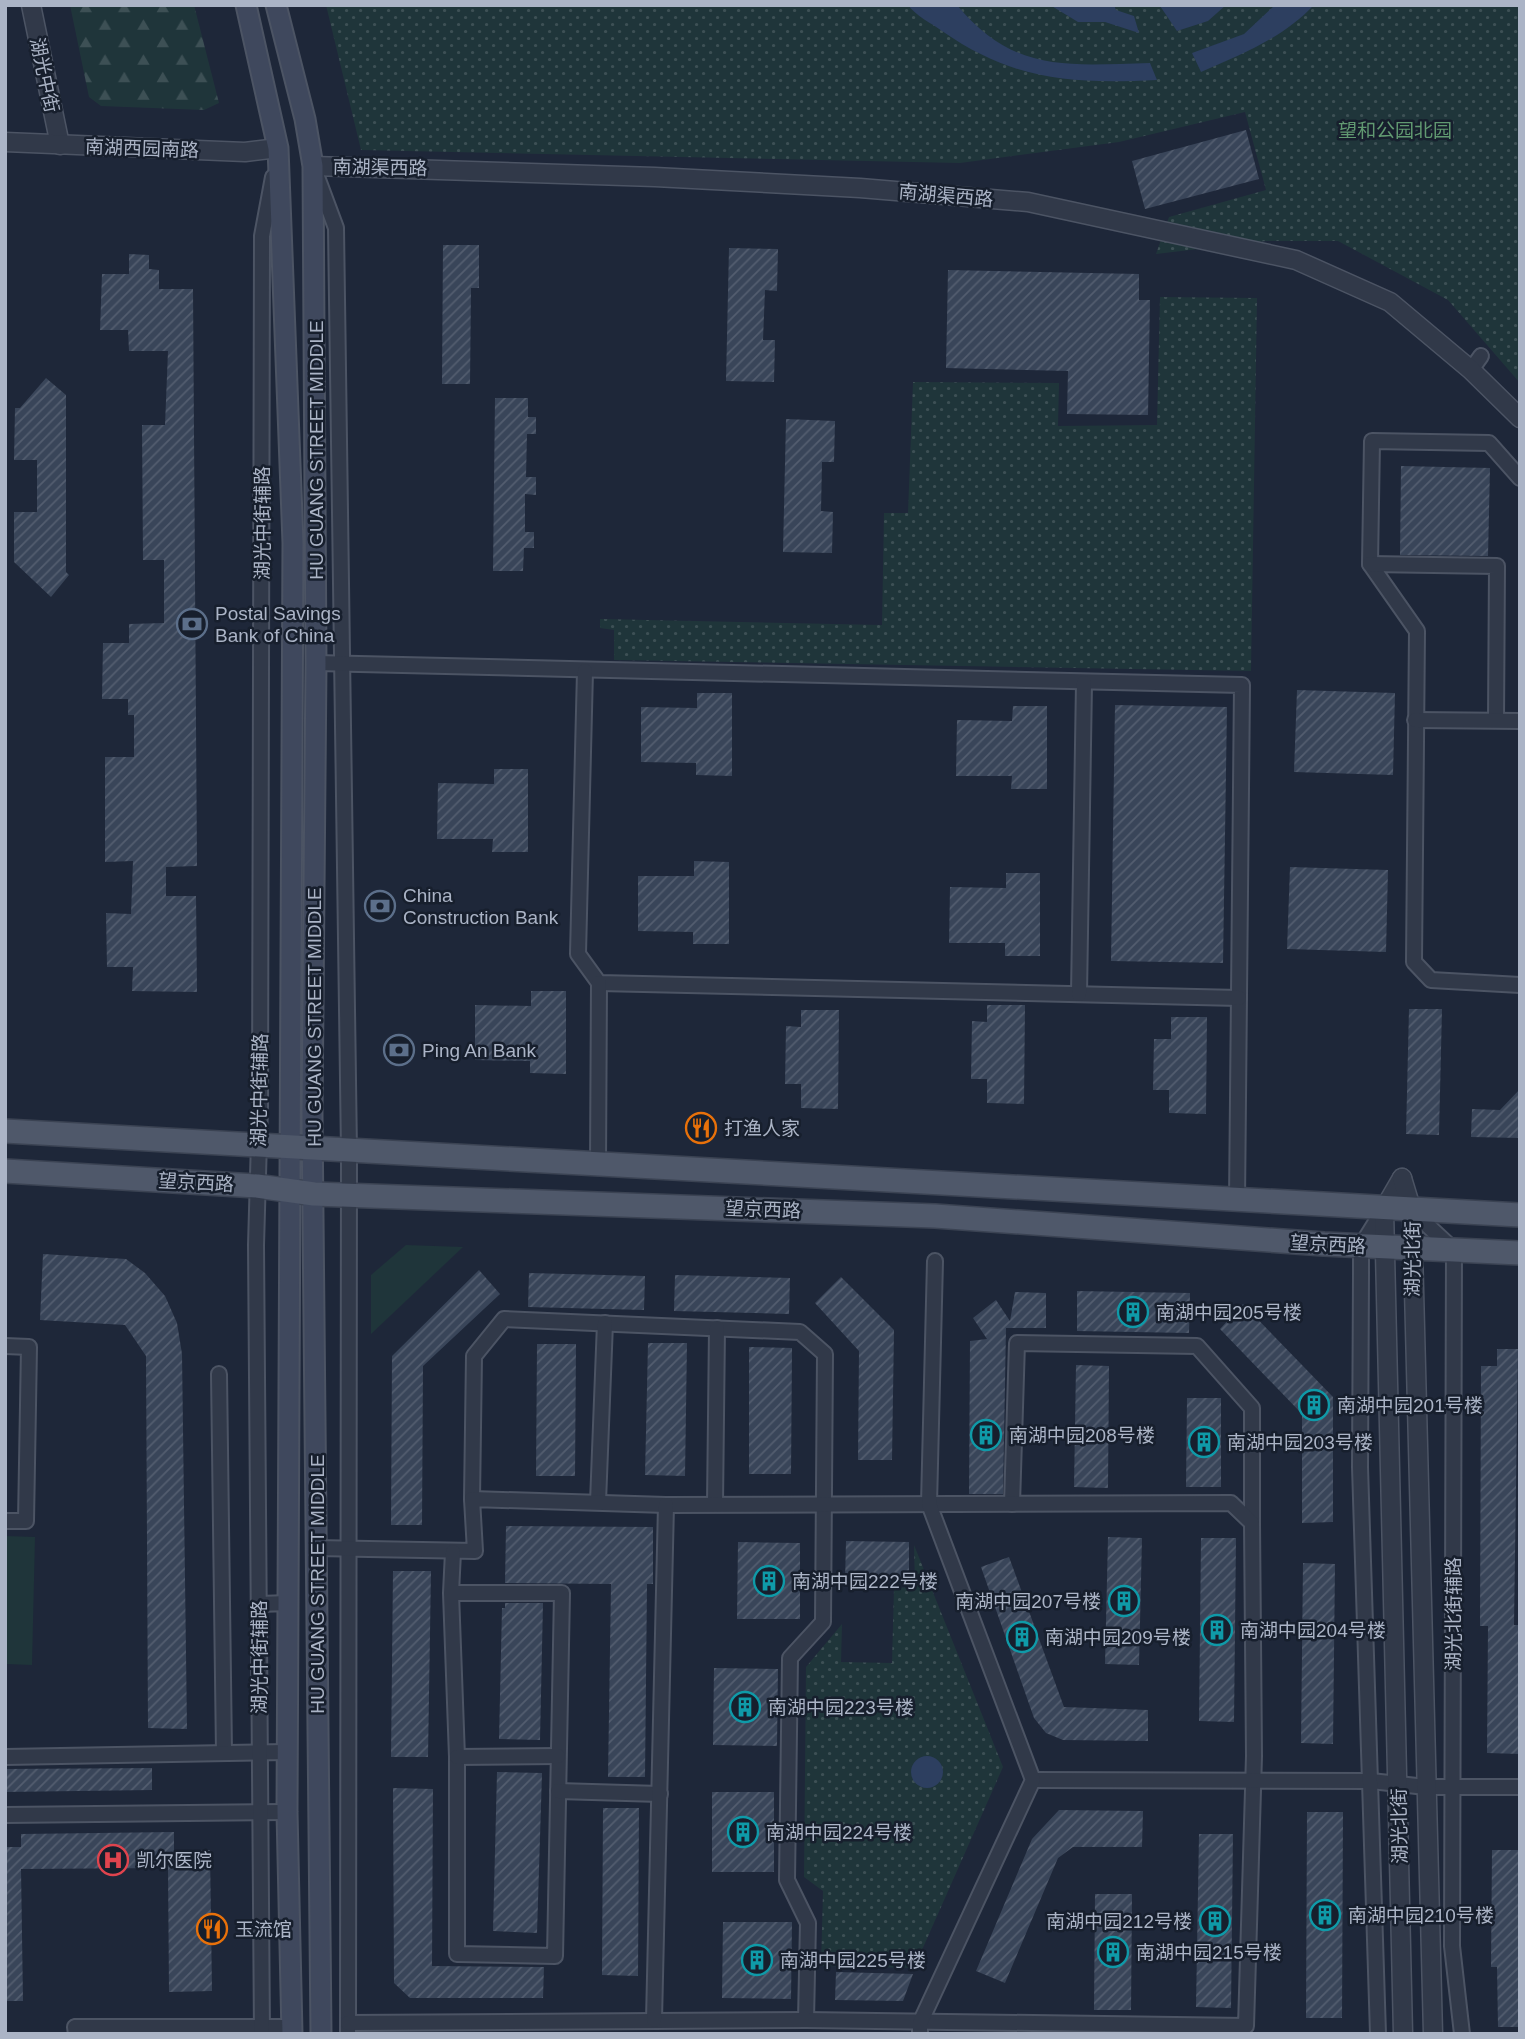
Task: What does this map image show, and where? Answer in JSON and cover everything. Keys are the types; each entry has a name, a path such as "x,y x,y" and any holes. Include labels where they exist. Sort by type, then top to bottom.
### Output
{"main road":[{"name":"HU GUANG STREET MIDDLE","path":"246,5 278,148 293,557 288,1147 287,1812 292,2030"},
{"name":"HU GUANG STREET MIDDLE","path":"276,5 305,118 313,166 316,663 314,1194 321,2034"},
{"name":"望京西路","path":"5,1130 258,1143 314,1150 598,1166 1520,1215"},
{"name":"望京西路","path":"5,1171 257,1186 314,1194 348,1193 935,1216 1372,1247 1520,1253"}],"street":[{"name":"湖光中街","path":"31,5 60,145"},
{"name":"南湖西园南路","path":"5,142 245,152 278,148"},
{"name":"湖光中街辅路","path":"262,2030 257,1186 262,236 278,148"},
{"name":"南湖渠西路","path":"313,166 655,177 860,188 1028,202 1296,260 1390,302 1476,363 1520,418"},
{"path":"313,166 336,228 349,1151 348,2028 654,2020 806,2020 920,2028 1246,2026 1253,1781 1252,1408 1197,1346 1017,1343 1012,1504"},
{"path":"1520,478 1489,443 1372,441 1370,564 1417,631 1414,962 1431,981 1520,985"},
{"path":"1370,564 1497,566 1496,720"},
{"path":"316,663 1242,685 1237,1201"},
{"path":"585,671 578,954 599,983 598,1166"},
{"path":"1079,994 1084,683"},
{"path":"1415,720 1520,721"},
{"path":"599,983 1238,998"},
{"name":"湖光北街","path":"1403,2034 1398,1786 1372,1247 1384,1209 1402,1178 1412,1211 1433,2034"},
{"path":"1412,1211 1454,1250"},
{"path":"1372,1247 1360,1468 1378,2034"},
{"name":"湖光北街辅路","path":"1454,1250 1452,1946 1462,2034"},
{"path":"920,2028 1033,1780 929,1504 935,1261"},
{"path":"316,1548 475,1551 472,1499 474,1356 504,1319 800,1332 825,1354 823,1622 790,1658 787,1880 808,1923 806,2020"},
{"path":"597,1502 605,1323"},
{"path":"715,1504 717,1328"},
{"path":"5,1346 29,1348 26,1521 5,1521"},
{"path":"219,1374 224,1753"},
{"path":"472,1499 666,1505 1231,1503 1252,1523"},
{"path":"654,2020 666,1505"},
{"path":"451,1593 562,1592 555,1956 457,1954 457,1757 451,1593 453,1552"},
{"path":"259,1604 289,1603"},
{"path":"5,1758 288,1752"},
{"path":"457,1757 558,1756"},
{"path":"1033,1780 1371,1781 1398,1786 1520,1787"},
{"path":"558,1791 660,1794"},
{"path":"5,1815 260,1815 287,1812"},
{"path":"76,2034 75,2027 292,2030"}],"green space":[{"path":"70,5 194,5 219,103 204,110 101,106 89,97"},
{"name":"望和公园北园","path":"326,5 1520,5 1520,383 1448,300 1338,241 1266,241 1156,254 1169,217 1266,190 1245,112 1119,142 960,163 361,150"},
{"path":"1160,297 1257,298 1251,671 614,660 614,630 600,628 600,619 882,625 884,513 908,513 913,382 1059,383 1058,426 1157,425"},
{"path":"406,1245 463,1247 371,1334 371,1275"},
{"path":"5,1536 35,1537 32,1665 5,1664"},
{"path":"914,1545 1003,1767 914,1968 821,1966 823,1891 804,1877 806,1667 842,1624 841,1662 892,1663 894,1588 915,1587"}],"water":[{"path":"908,5 957,5 978,27 1000,43 1044,61 1068,64 1150,63 1157,80 1098,81 1045,76 1019,70 968,48 919,16"},
{"path":"1050,5 1114,5 1116,10 1134,16 1139,33 1105,22 1078,22"},
{"path":"1226,5 1208,21 1177,31 1160,6"},
{"path":"1275,5 1314,5 1275,36 1247,52 1201,72 1192,53 1244,34"},
{"path":"927,1756 938,1761 943,1772 938,1783 927,1788 916,1783 911,1772 916,1761"}],"building":[{"path":"1246,130 1259,179 1145,209 1132,161"},
{"path":"443,245 479,245 479,288 471,288 470,384 442,384"},
{"path":"729,248 778,249 777,291 765,290 763,340 775,340 774,382 726,381"},
{"path":"129,254 149,255 149,269 159,270 159,289 193,289 197,866 166,867 166,896 196,896 197,992 132,991 133,967 107,967 106,913 131,914 133,861 105,862 105,757 134,757 134,715 128,715 128,699 102,699 103,643 129,643 129,624 164,623 164,560 143,560 142,425 165,425 168,351 129,351 128,330 100,330 102,274 129,274"},
{"path":"948,270 1139,274 1139,300 1150,300 1148,415 1067,414 1068,371 946,368"},
{"path":"46,378 66,395 66,572 69,575 51,597 14,562 14,512 37,512 37,460 14,460 15,408 20,408"},
{"path":"495,398 528,398 528,417 536,417 536,434 527,434 526,477 536,477 536,495 525,494 525,532 534,532 534,548 524,548 523,571 493,571"},
{"path":"786,419 835,421 834,462 822,462 821,511 833,512 832,553 783,552"},
{"path":"1401,466 1490,468 1488,556 1400,555"},
{"path":"1297,690 1395,693 1393,775 1294,772"},
{"path":"697,693 732,693 732,776 696,775 696,763 641,762 641,707 697,708"},
{"path":"1115,705 1227,707 1223,963 1111,961"},
{"path":"1013,706 1047,706 1047,789 1011,789 1012,776 956,776 957,720 1012,721"},
{"path":"494,769 528,769 528,852 492,852 493,839 437,839 438,783 494,784"},
{"path":"694,861 729,862 729,944 693,944 693,932 638,931 638,876 694,876"},
{"path":"1290,867 1388,870 1386,952 1287,949"},
{"path":"1006,873 1040,873 1040,956 1005,956 1005,943 949,943 950,887 1006,888"},
{"path":"531,991 566,991 566,1074 530,1073 530,1061 475,1060 475,1005 531,1006"},
{"path":"987,1005 1025,1005 1024,1104 987,1103 987,1079 971,1079 972,1021 987,1022"},
{"path":"1409,1009 1442,1009 1439,1135 1406,1134"},
{"path":"801,1010 839,1010 838,1109 801,1108 801,1084 785,1084 786,1026 801,1027"},
{"path":"1171,1017 1207,1017 1206,1114 1169,1113 1169,1090 1153,1090 1154,1039 1171,1039"},
{"path":"1520,1089 1520,1138 1471,1137 1472,1109 1500,1110"},
{"path":"43,1254 126,1259 145,1273 165,1296 177,1323 182,1354 187,1729 148,1728 146,1356 125,1325 40,1320"},
{"path":"479,1270 500,1294 423,1366 422,1525 391,1525 392,1356"},
{"path":"529,1273 645,1276 644,1310 528,1307"},
{"path":"675,1275 790,1278 789,1314 674,1311"},
{"path":"841,1277 894,1330 892,1460 858,1460 859,1351 815,1303"},
{"name":"南湖中园205号楼","path":"1077,1291 1190,1293 1189,1333 1077,1331"},
{"name":"南湖中园208号楼","path":"1015,1292 1046,1293 1046,1328 1006,1328 1003,1494 969,1494 970,1341 987,1339 973,1318 996,1300 1010,1321"},
{"name":"南湖中园201号楼","path":"1243,1304 1333,1397 1333,1522 1302,1523 1302,1414 1220,1329"},
{"path":"648,1343 687,1343 685,1476 645,1475"},
{"path":"537,1344 576,1344 575,1476 536,1476"},
{"path":"749,1347 792,1348 791,1474 749,1474"},
{"path":"1497,1349 1518,1349 1514,1625 1520,1625 1520,1754 1487,1753 1488,1626 1480,1626 1481,1366 1497,1366"},
{"path":"1076,1365 1109,1366 1108,1488 1074,1487"},
{"name":"南湖中园203号楼","path":"1187,1398 1221,1398 1221,1487 1186,1487"},
{"path":"506,1526 653,1527 653,1584 647,1584 645,1777 608,1777 611,1584 505,1583"},
{"name":"南湖中园207号楼","path":"1108,1537 1142,1538 1139,1665 1105,1664"},
{"name":"南湖中园204号楼","path":"1201,1538 1236,1538 1234,1722 1199,1721"},
{"path":"846,1541 909,1542 909,1581 845,1581"},
{"name":"南湖中园222号楼","path":"738,1542 800,1543 800,1619 737,1619"},
{"name":"南湖中园209号楼","path":"1009,1557 1064,1707 1148,1710 1148,1741 1063,1740 1046,1733 1034,1718 981,1567"},
{"path":"1303,1563 1335,1564 1333,1744 1301,1743"},
{"path":"393,1571 431,1571 428,1757 391,1757"},
{"path":"505,1603 543,1603 540,1740 499,1739 502,1608 505,1608"},
{"name":"南湖中园223号楼","path":"714,1668 778,1669 777,1746 713,1745"},
{"path":"152,1768 152,1790 5,1792 5,1769"},
{"path":"497,1772 542,1773 537,1933 493,1931"},
{"path":"393,1788 433,1789 432,1966 544,1967 543,1998 410,1998 394,1983"},
{"name":"南湖中园224号楼","path":"712,1792 774,1792 774,1872 712,1872"},
{"path":"603,1808 639,1808 638,1976 602,1975"},
{"path":"1059,1810 1143,1811 1142,1847 1073,1847 1058,1858 1005,1983 976,1971 1032,1839"},
{"name":"南湖中园210号楼","path":"1307,1812 1343,1812 1342,2018 1306,2018"},
{"path":"174,1832 174,1851 210,1850 212,1991 169,1992 168,1868 21,1869 23,2001 5,2001 5,1847 21,1847 21,1834"},
{"name":"南湖中园212号楼","path":"1199,1834 1233,1834 1231,2008 1196,2007"},
{"path":"1492,1850 1520,1850 1520,2027 1498,2027 1497,1967 1491,1967"},
{"name":"南湖中园215号楼","path":"1095,1894 1132,1894 1131,2010 1094,2010"},
{"name":"南湖中园225号楼","path":"723,1922 792,1922 791,1999 722,1998"},
{"path":"836,1972 913,1974 903,2001 835,2000"}],"place":[{"name":"Postal Savings Bank of China","path":"192,624"},
{"name":"China Construction Bank","path":"380,906"},
{"name":"Ping An Bank","path":"399,1050"},
{"name":"打渔人家","path":"701,1128"},
{"name":"南湖中园205号楼","path":"1133,1312"},
{"name":"南湖中园201号楼","path":"1314,1405"},
{"name":"南湖中园208号楼","path":"986,1435"},
{"name":"南湖中园203号楼","path":"1204,1442"},
{"name":"南湖中园222号楼","path":"769,1581"},
{"name":"南湖中园207号楼","path":"1124,1601"},
{"name":"南湖中园204号楼","path":"1217,1630"},
{"name":"南湖中园209号楼","path":"1022,1637"},
{"name":"南湖中园223号楼","path":"745,1707"},
{"name":"南湖中园224号楼","path":"743,1832"},
{"name":"凯尔医院","path":"113,1860"},
{"name":"南湖中园210号楼","path":"1325,1915"},
{"name":"南湖中园212号楼","path":"1215,1921"},
{"name":"玉流馆","path":"212,1929"},
{"name":"南湖中园215号楼","path":"1113,1952"},
{"name":"南湖中园225号楼","path":"757,1960"}]}
